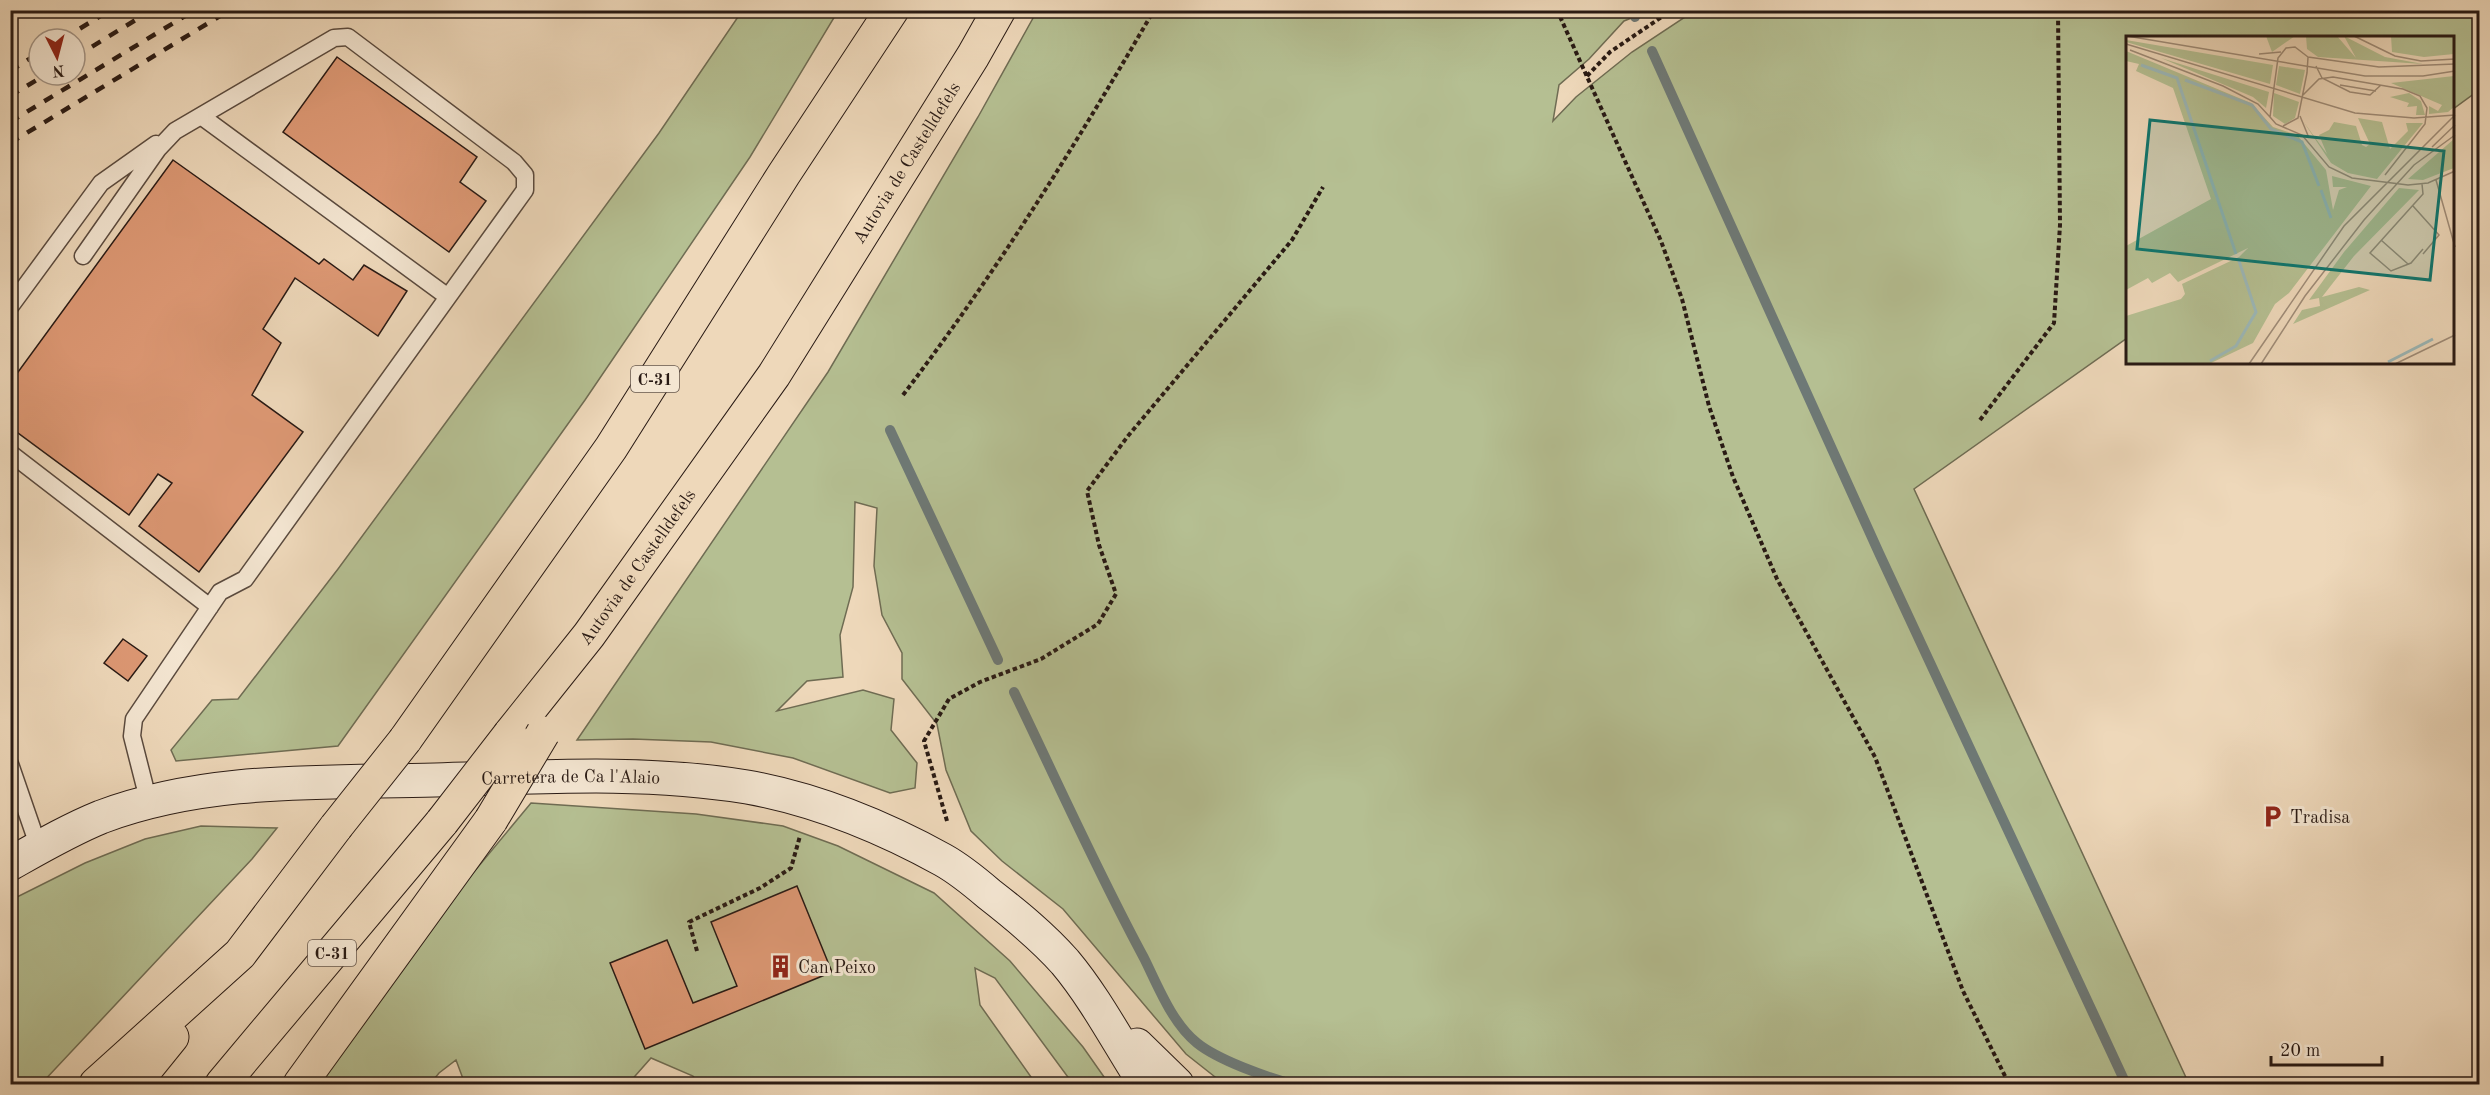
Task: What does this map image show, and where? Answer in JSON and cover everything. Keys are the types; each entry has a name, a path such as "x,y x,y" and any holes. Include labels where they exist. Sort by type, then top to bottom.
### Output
{"highway":[{"name":"C-31","path":"134,1084 240,954 405,740 611,448 784,174 892,10"},
{"name":"Autovia de Castelldefels","path":"222,1084 442,822 589,635 774,375 973,56 999,10"},
{"path":"300,1084 491,820 543,733 589,635"},
{"path":"96,1084 240,954"}],"street":[{"name":"Carretera de Ca l'Alaio","path":"10,864 68,831 149,802 168,797 266,784 593,775 673,779 748,787 810,803 860,821 945,861 962,873 1028,924 1065,962 1145,1084"},
{"name":"Carretera de Ca l'Alaio","path":"1083,987 1164,1074 1177,1084"}],"lane":[{"path":"10,307 101,183 175,131 334,38 348,36 514,162 525,175 525,190 245,579 220,592 134,719 132,736 149,802"},
{"path":"201,116 448,297"},
{"path":"83,256 158,149 175,131"},
{"path":"10,453 210,607"},
{"path":"10,764 39,848"}],"path":[{"path":"903,395 960,321 1098,106 1154,10"},
{"path":"1557,10 1661,241 1682,299 1709,406 1733,477 1777,579 1875,757 1963,991 2009,1084"},
{"path":"1587,75 1610,52 1672,10"},
{"path":"1980,420 2054,323 2060,225 2058,10"},
{"path":"962,873 924,741 949,699 980,682 1041,659 1098,624 1116,594 1099,545 1087,491 1128,436 1292,240 1323,187"},
{"path":"697,951 688,922 760,888 791,868 810,803"}],"green space":[{"path":"742,11 838,11 750,157 585,400 338,746 176,761 171,750 212,700 238,699 338,569 659,133"},
{"path":"1037,11 1649,11 1624,21 1589,59 1559,85 1553,121 1576,97 1632,52 1694,11 2479,11 2479,90 2454,108 2454,36 2126,36 2126,339 1914,489 2189,1084 1224,1084 1186,1054 1063,909 1002,861 971,831 946,770 937,724 902,679 902,653 882,615 874,566 877,508 855,502 853,587 840,635 843,677 807,681 777,711 863,690 894,699 891,730 917,763 915,788 890,793 793,758 711,742 633,739 577,740 828,372 978,117"},
{"path":"531,803 696,814 783,826 838,846 934,893 1010,961 1083,1047 1109,1084 1073,1084 995,978 975,968 980,1005 1036,1084 699,1084 693,1076 651,1058 628,1084 465,1084 456,1060 439,1073 430,1084 314,1084 391,972"},
{"path":"201,826 277,828 252,859 41,1084 11,1084 11,900 85,863 145,839"}],"building":[{"path":"337,57 477,157 460,182 486,201 449,252 283,132"},
{"path":"173,160 319,264 324,259 353,280 364,265 407,291 378,336 295,278 263,329 281,343 252,395 303,432 199,572 139,526 172,483 158,474 129,515 10,427 10,383"},
{"path":"123,639 147,656 128,681 104,663"},
{"name":"Can Peixo","path":"797,886 832,972 645,1049 610,963 667,940 693,1003 737,986 711,922"}],"waterway":[{"path":"1632,10 1635,17"},
{"path":"1652,51 1879,553 2126,1084"},
{"path":"890,430 998,660"},
{"path":"1014,692 1110,892 1166,1003 1180,1025 1197,1043 1217,1056 1292,1084"}],"railway":[{"path":"82,27 110,10"},
{"path":"87,50 152,10"},
{"path":"10,122 195,10"},
{"path":"10,143 230,10"},
{"path":"10,71 27,60"},
{"path":"10,96 27,86"}],"place":[{"name":"Tradisa","path":"2272,817"},
{"name":"Can Peixo","path":"780,967"}]}
